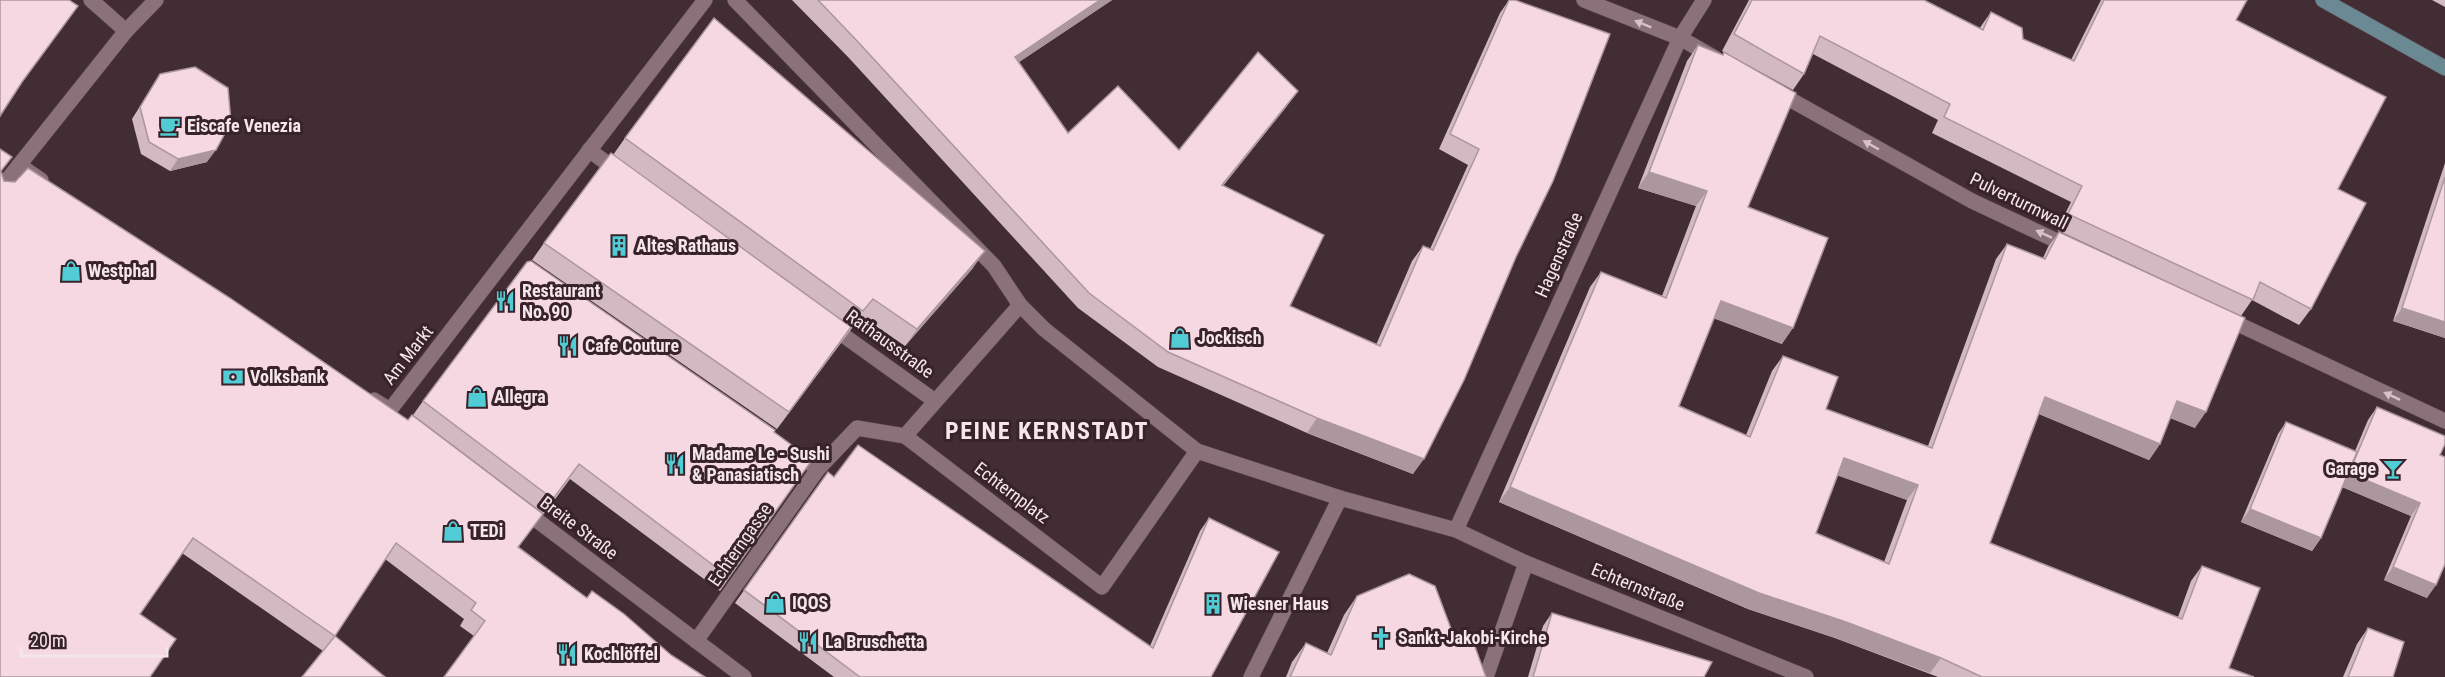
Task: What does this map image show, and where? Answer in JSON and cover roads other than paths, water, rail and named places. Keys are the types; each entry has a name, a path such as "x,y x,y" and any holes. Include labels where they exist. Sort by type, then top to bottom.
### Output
{"street":[{"path":"91,0 126,31"},
{"path":"0,189 126,31 156,0"},
{"name":"Am Markt","path":"360,391 395,414 515,260 589,150 705,0"},
{"path":"735,0 994,266 1020,304 1044,329 1197,451 1340,498 1456,530"},
{"path":"1584,0 1680,38 1732,67"},
{"name":"Hagenstraße","path":"1456,530 1680,38 1704,0"},
{"path":"2323,0 2445,68"},
{"name":"Pulverturmwall","path":"1763,85 1972,201 2090,256"},
{"path":"589,150 637,185"},
{"path":"19,165 58,191"},
{"path":"904,436 1020,304"},
{"path":"2208,311 2445,421"},
{"name":"Rathausstraße","path":"819,317 935,401"},
{"name":"Echterngasse","path":"696,640 818,469 857,428 904,436"},
{"name":"Echternplatz","path":"904,436 1102,587 1197,451"},
{"path":"780,442 818,469"},
{"name":"Breite Straße","path":"505,496 744,677"},
{"path":"1251,677 1340,498"},
{"name":"Echternstraße","path":"1456,530 1526,562 1806,677"},
{"path":"1486,677 1526,562"},
{"path":"1764,677 1773,663"}],"place":[{"name":"Eiscafe Venezia","path":"170,126"},
{"name":"Altes Rathaus","path":"619,246"},
{"name":"Westphal","path":"71,271"},
{"name":"Restaurant No. 90","path":"505,301"},
{"name":"Jockisch","path":"1180,338"},
{"name":"Cafe Couture","path":"568,346"},
{"name":"Volksbank","path":"233,377"},
{"name":"Allegra","path":"477,397"},
{"name":"Madame Le - Sushi & Panasiatisch","path":"675,464"},
{"name":"Garage","path":"2393,469"},
{"name":"TEDi","path":"453,531"},
{"name":"IQOS","path":"775,603"},
{"name":"Wiesner Haus","path":"1213,604"},
{"name":"Sankt-Jakobi-Kirche","path":"1381,638"},
{"name":"La Bruschetta","path":"808,642"},
{"name":"Kochlöffel","path":"567,654"}],"district":[{"name":"PEINE KERNSTADT","path":"1047,431"}]}
